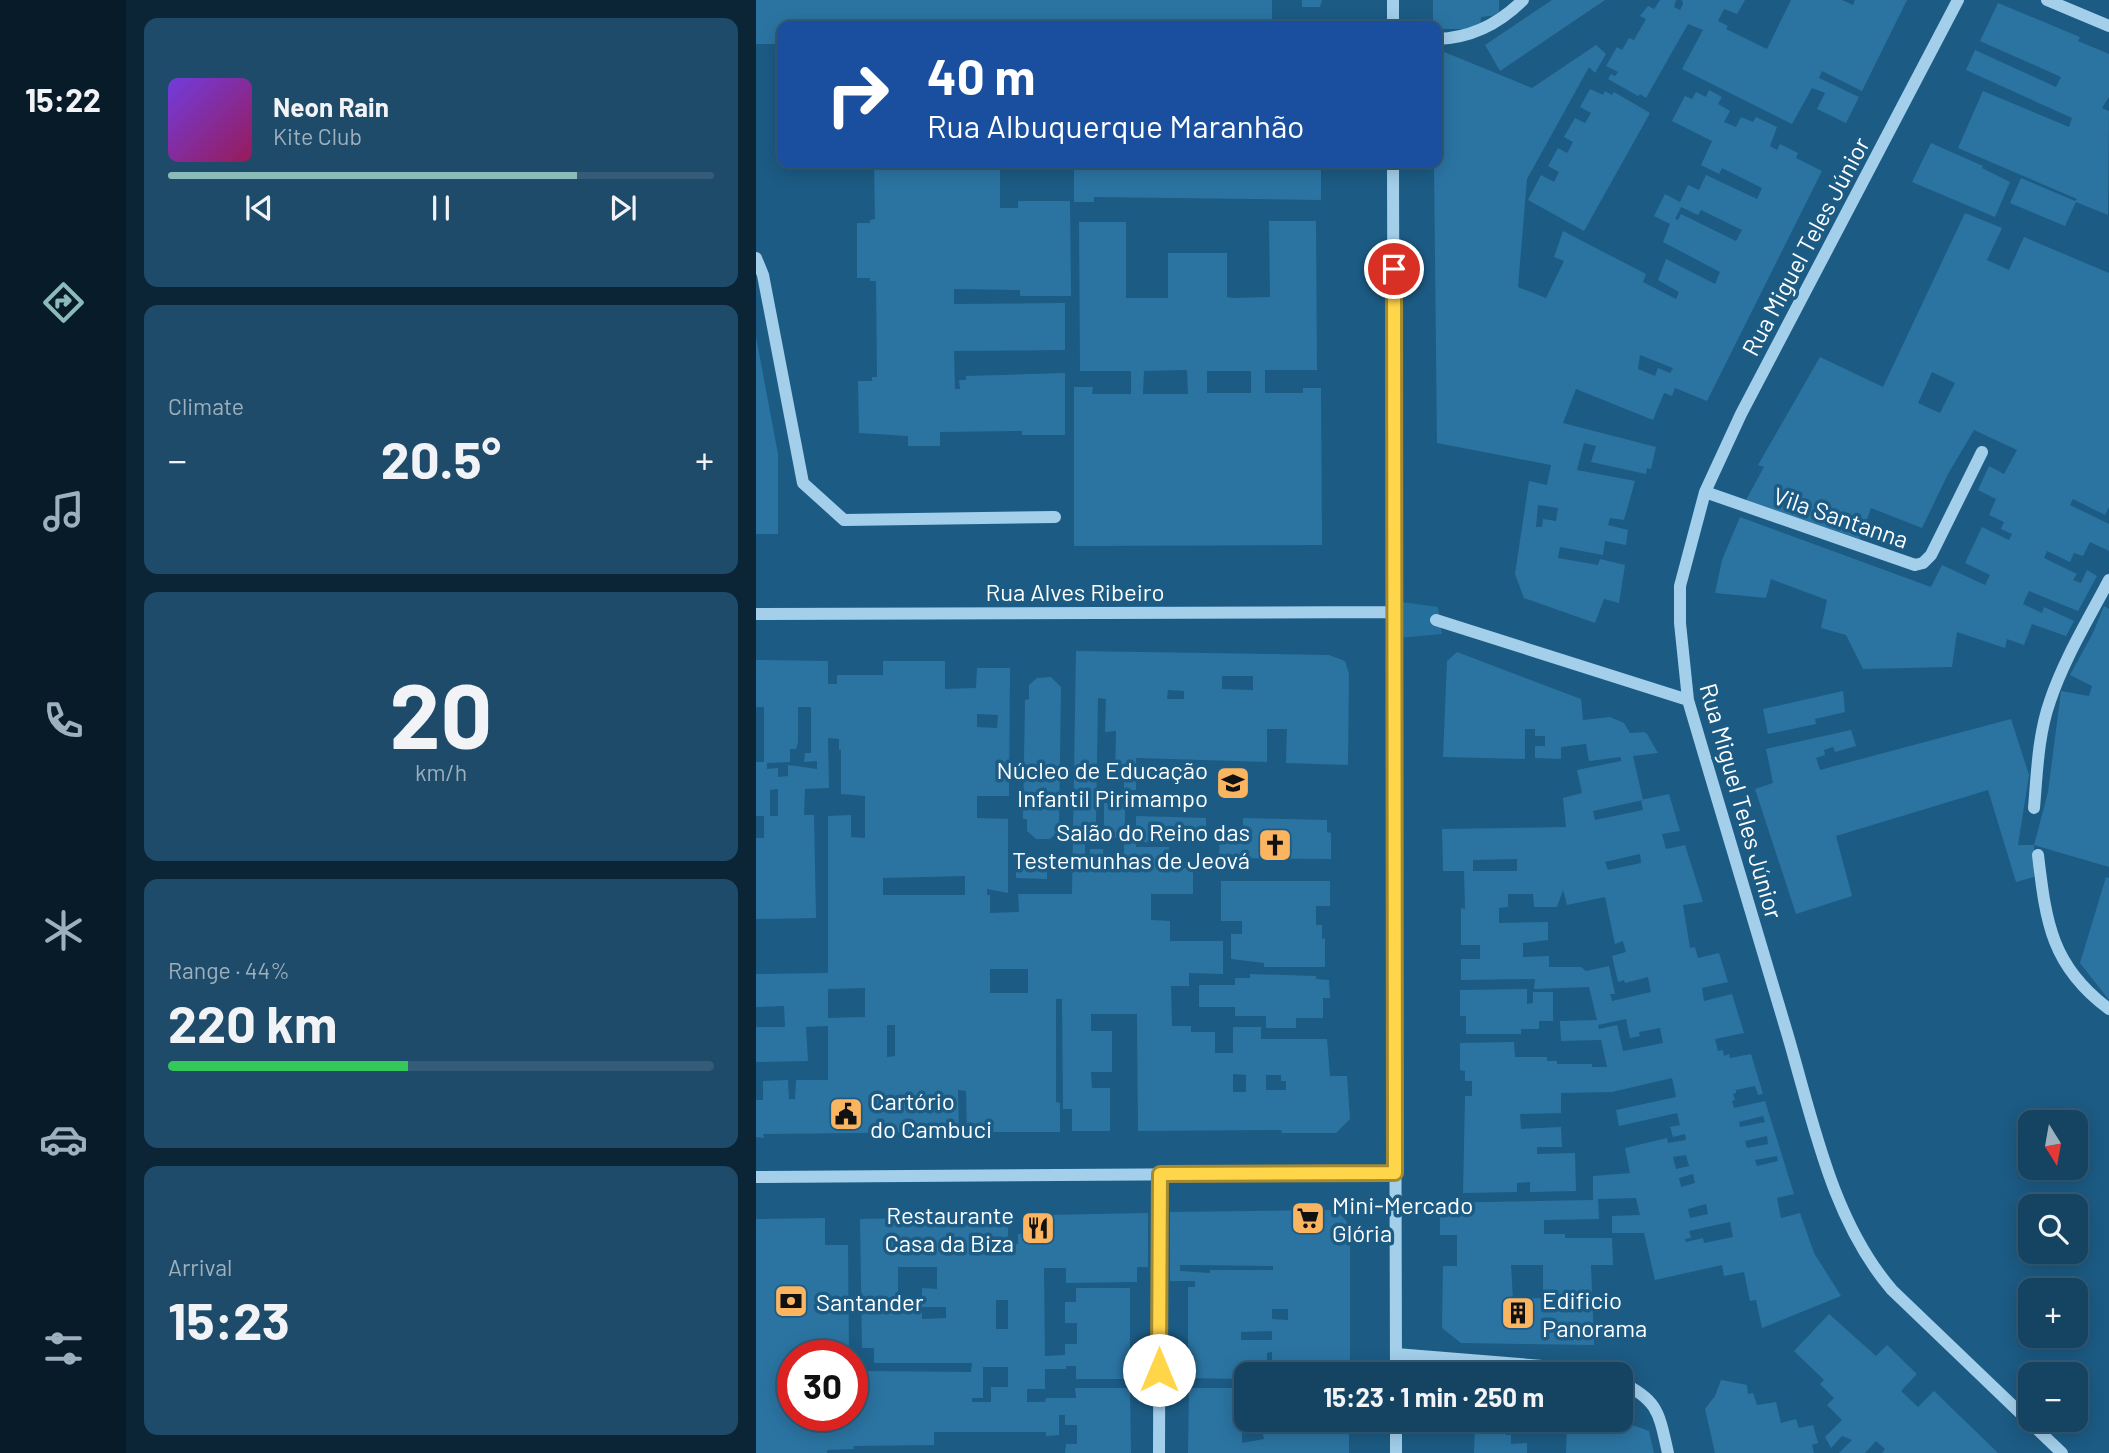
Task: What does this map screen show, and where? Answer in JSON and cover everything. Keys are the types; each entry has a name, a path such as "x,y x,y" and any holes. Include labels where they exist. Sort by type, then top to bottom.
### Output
{"street":[{"path":"1393,0 1393,21"},
{"path":"1442,39 1461,37 1490,27 1523,0"},
{"name":"Rua Miguel Teles Júnior","path":"1958,0 1741,414 1705,492 1681,586 1679,623 1688,700 1823,1154 1853,1234 1870,1265 1892,1290 2062,1453"},
{"path":"2047,0 2109,26"},
{"path":"1393,168 1396,1362"},
{"path":"756,258 763,275 803,483 844,520 1055,517"},
{"name":"Vila Santanna","path":"1705,492 1915,565 1923,563 1931,555 1982,452"},
{"path":"2034,808 2041,740 2049,704 2065,662 2109,580"},
{"name":"Rua Alves Ribeiro","path":"756,614 1394,612"},
{"path":"1436,620 1688,700"},
{"path":"2038,855 2046,916 2054,946 2093,997 2109,1009"},
{"path":"756,1177 1395,1173"},
{"path":"1159,1453 1160,1174"},
{"path":"1396,1354 1494,1362"},
{"path":"1633,1388 1642,1392 1658,1413 1668,1453"},
{"path":"1396,1432 1396,1453"}],"shaded area":[{"path":"1402,602 1438,607 1442,634 1399,638"}],"building":[{"path":"756,0 1272,0 1272,21 777,21 777,44 756,44"},
{"path":"1302,0 1322,0 1320,7 1302,7"},
{"path":"1433,0 1499,0 1499,15 1481,17 1480,29 1442,29 1442,21 1433,21"},
{"path":"1552,0 1605,0 1500,71 1485,45"},
{"path":"1660,0 1676,0 1674,7 1680,10 1682,0 1745,0 1737,14 1724,9 1718,21 1728,26 1726,29 1767,49 1791,0 1842,0 1853,5 1855,0 1907,0 1862,91 1822,71 1819,78 1859,97 1846,123 1817,109 1825,93 1812,88 1792,124 1682,69 1703,30 1688,24 1646,98 1608,79 1611,74 1615,76 1618,72 1606,66 1617,47 1622,50 1629,38 1634,40 1646,19 1640,16 1648,6 1654,9"},
{"path":"1998,3 2080,37 2078,41 2109,54 2109,97 2102,108 2109,111 2108,215 2076,202 2065,226 2010,203 2021,178 2075,201 2077,199 1958,148 1983,91 2069,127 2072,118 1966,70 1975,50 2056,87 2061,77 1980,41"},
{"path":"1596,45 1606,54 1595,73 1589,67 1527,179 1518,287 1546,298 1564,261 1554,257 1563,231 1646,274 1643,282 1676,299 1679,292 1658,280 1666,259 1715,284 1720,272 1663,242 1670,224 1654,216 1665,194 1680,202 1688,185 1699,190 1706,175 1757,199 1762,188 1722,168 1719,174 1701,165 1712,141 1672,121 1685,96 1692,99 1696,92 1706,97 1709,90 1722,97 1718,104 1730,111 1724,122 1736,127 1741,117 1753,122 1756,117 1777,127 1770,146 1777,150 1780,144 1798,153 1796,158 1822,171 1707,401 1675,388 1672,396 1664,393 1653,420 1576,389 1563,423 1656,447 1651,469 1647,468 1646,474 1591,462 1596,446 1584,443 1577,470 1635,481 1624,520 1610,518 1608,525 1628,530 1626,545 1605,541 1603,555 1560,547 1558,558 1598,565 1600,559 1625,565 1619,603 1604,599 1595,623 1524,598 1515,574 1529,481 1547,485 1551,465 1437,443 1434,168 1442,168 1442,51 1532,88","holes":["1681,207 1698,215 1701,210 1742,230 1736,241 1681,214 1678,220 1675,219","1640,355 1673,368 1670,373 1658,368 1655,376 1638,369","1538,505 1558,508 1556,521 1543,519 1542,527 1536,527"]},
{"path":"1590,89 1603,95 1605,91 1612,95 1614,92 1650,113 1584,231 1528,200 1541,175 1554,182 1559,172 1548,166 1558,148 1567,153 1570,148 1573,142 1564,137 1575,118 1585,123 1591,113 1580,107"},
{"path":"1931,143 1983,166 1982,168 2010,182 1995,217 1912,182"},
{"path":"874,168 1000,168 1000,208 1018,208 1018,201 1070,201 1071,296 1020,296 1020,290 954,289 954,304 1065,303 1065,350 954,351 955,389 960,389 959,380 966,380 966,376 1065,373 1065,435 1022,435 1022,431 940,432 940,446 908,446 908,436 859,433 858,381 872,381 872,377 877,377 876,281 857,278 857,223 870,223 870,220 875,219"},
{"path":"1074,168 1321,168 1321,200 1094,197 1094,202 1074,202"},
{"path":"1965,213 2002,228 1987,260 2009,270 2024,237 2109,273 2109,507 2105,515 2073,499 2070,505 2109,524 2109,551 2090,542 2083,556 2074,553 2070,562 2047,551 2044,558 2077,574 2073,580 2081,583 2087,570 2097,576 2078,611 2029,591 2023,604 2042,613 2044,607 2074,621 2066,636 2032,624 2024,645 2007,639 2005,648 1957,632 1952,667 1863,669 1846,635 1821,628 1827,600 1771,579 1766,598 1715,593 1722,560 1740,517 1931,587 1942,565 1985,585 1990,575 1965,563 1982,527 2009,540 2012,534 2001,529 2004,522 1989,515 1996,499 1978,490 1989,466 2004,474 2017,450 1974,430 1948,474 1922,528 1871,508 1860,539 1746,500 1764,467 1758,465 1820,357 1883,387","holes":["1932,372 1955,383 1940,413 1918,403"]},
{"path":"1269,221 1316,221 1317,370 1265,370 1265,393 1303,393 1303,388 1321,388 1322,545 1074,546 1074,387 1093,387 1092,394 1131,394 1131,371 1080,371 1079,222 1126,222 1126,298 1168,298 1168,253 1227,253 1227,297 1270,297","holes":["1187,370 1188,394 1143,394 1144,371","1207,371 1251,371 1251,393 1207,393"]},
{"path":"756,337 778,454 778,534 756,534"},
{"path":"2104,606 2109,609 2109,867 2034,845 2048,792 2061,691 2089,696 2092,686 2070,675"},
{"path":"1076,651 1329,655 1345,661 1349,674 1348,765 1286,763 1287,729 1267,729 1267,762 1136,758 1136,790 1124,790 1124,781 1115,781 1116,731 1105,732 1106,699 1098,698 1096,825 1093,825 1093,842 1085,842 1085,865 1090,865 1090,849 1103,849 1103,855 1124,856 1124,842 1136,842 1136,847 1169,847 1169,868 1193,868 1193,894 1151,894 1151,920 1170,921 1170,941 1223,941 1223,974 1189,973 1189,986 1171,986 1172,1026 1191,1026 1191,1032 1215,1032 1215,1053 1233,1053 1233,1027 1261,1027 1261,1039 1327,1039 1330,1076 1347,1076 1350,1119 1336,1133 1282,1133 1281,1130 1138,1131 1137,1014 1091,1014 1091,1031 1112,1031 1112,1072 1091,1072 1092,1088 1110,1088 1110,1131 1072,1131 1072,1109 1063,1109 1062,999 1056,999 1056,1102 1060,1103 1060,1132 967,1132 966,1091 958,1090 959,1132 763,1134 764,1138 756,1137 756,1100 763,1100 763,1081 788,1080 789,1099 795,1099 796,1080 828,1080 828,1026 806,1027 808,1061 756,1062 756,1027 785,1027 784,1006 756,1007 756,974 828,973 828,816 851,815 851,837 865,838 865,796 841,794 839,739 828,738 829,788 805,789 804,815 814,815 816,918 756,919 756,838 764,838 764,816 756,816 756,762 764,762 764,707 756,707 756,660 828,661 828,684 837,684 837,675 883,675 883,661 945,661 945,689 976,688 977,668 1010,668 1009,796 977,796 977,818 1008,819 1008,893 987,889 987,895 990,895 990,913 1019,912 1018,894 1072,894","holes":["1222,676 1253,676 1253,690 1222,689","1168,690 1184,691 1184,699 1167,699","798,707 811,707 811,753 805,753 804,762 817,761 817,769 788,765 788,776 778,777 778,768 767,769 767,763 790,762 790,749 796,749","977,714 998,715 997,728 977,727","778,789 778,816 770,816 770,790","965,876 965,895 883,895 883,878","990,969 1028,969 1028,993 990,993","865,988 865,1017 828,1018 828,989","887,1025 895,1025 895,1056 887,1057","1233,1074 1246,1075 1246,1092 1233,1092","1266,1075 1281,1075 1281,1081 1286,1081 1286,1090 1266,1090"]},
{"path":"1457,652 1581,699 1583,720 1610,717 1624,723 1630,733 1647,734 1658,753 1633,756 1643,800 1669,794 1680,831 1662,834 1666,849 1685,845 1703,902 1683,905 1690,948 1695,947 1698,958 1719,953 1728,982 1702,988 1704,1001 1732,994 1744,1033 1715,1039 1718,1051 1723,1050 1724,1056 1729,1054 1730,1058 1751,1054 1763,1094 1758,1095 1755,1086 1736,1090 1733,1094 1735,1100 1732,1101 1734,1108 1765,1101 1794,1194 1777,1198 1781,1218 1800,1213 1814,1253 1841,1296 1762,1328 1756,1300 1750,1301 1744,1272 1724,1276 1722,1265 1655,1280 1644,1233 1612,1233 1612,1216 1640,1215 1636,1198 1598,1199 1599,1219 1544,1220 1544,1234 1565,1234 1565,1238 1612,1238 1613,1265 1591,1265 1594,1345 1461,1343 1442,1328 1443,1266 1457,1266 1457,1235 1440,1235 1440,1203 1593,1200 1593,1176 1630,1173 1625,1148 1667,1138 1668,1143 1686,1140 1685,1134 1673,1137 1670,1127 1680,1125 1677,1113 1619,1126 1616,1110 1676,1097 1672,1078 1612,1092 1561,1093 1561,1113 1520,1114 1521,1129 1561,1127 1562,1147 1537,1147 1537,1154 1575,1153 1576,1191 1530,1192 1530,1182 1517,1183 1517,1192 1463,1193 1465,1096 1472,1096 1472,1081 1465,1081 1465,1071 1460,1070 1460,1043 1514,1042 1515,1057 1547,1057 1547,1061 1557,1061 1557,1064 1607,1067 1601,1040 1561,1041 1560,1021 1597,1020 1589,987 1534,989 1535,979 1461,980 1461,959 1480,959 1480,945 1461,945 1461,908 1465,909 1464,871 1443,871 1442,829 1566,827 1563,798 1582,793 1577,770 1621,761 1621,757 1589,761 1586,744 1561,747 1561,759 1535,758 1535,746 1545,746 1545,736 1535,736 1535,729 1525,729 1525,759 1443,757 1447,661","holes":["1641,800 1643,810 1595,820 1593,811","1640,854 1641,863 1608,870 1605,862","1517,859 1517,871 1473,871 1473,860","1563,890 1567,905 1605,897 1615,944 1623,941 1626,952 1612,956 1618,982 1624,980 1625,983 1648,977 1651,992 1612,1001 1610,994 1615,994 1609,966 1586,971 1581,967 1549,967 1549,956 1523,957 1523,943 1548,940 1548,922 1499,923 1499,908 1508,907 1508,894 1533,894 1534,907 1557,907","1626,1019 1630,1038 1640,1036 1639,1032 1660,1028 1663,1043 1623,1051 1617,1025 1599,1029 1598,1025","1763,1116 1765,1122 1740,1127 1739,1122","1767,1136 1768,1144 1747,1148 1745,1141","1686,1155 1689,1166 1676,1169 1673,1157","1777,1156 1778,1161 1757,1166 1755,1160","1693,1174 1695,1183 1681,1187 1679,1178","1706,1204 1708,1214 1690,1218 1688,1209","1730,1222 1733,1237 1704,1243 1703,1238 1686,1242 1685,1239 1691,1238 1689,1231","1511,1265 1543,1265 1543,1298 1513,1299"]},
{"path":"1051,677 1061,687 1059,831 1050,839 1036,839 1027,831 1027,819 1023,819 1025,700 1029,699 1029,685 1037,678"},
{"path":"1843,691 1845,712 1815,719 1816,724 1768,734 1763,709"},
{"path":"2011,719 2029,775 2018,845 2034,845 2034,877 2016,882 1988,790 1836,836 1852,896 1796,914 1755,789 1773,783 1766,749 1851,730 1856,746 1835,752 1833,747 1824,750 1825,755 1816,758 1820,770"},
{"path":"1104,803 1125,804 1125,838 1104,837"},
{"path":"1136,816 1206,818 1206,843 1136,842"},
{"name":"Salão do Reino das Testemunhas de Jeová","path":"1243,818 1327,820 1327,832 1331,833 1331,859 1219,858 1220,832 1243,831"},
{"path":"1016,859 1047,860 1047,879 1016,878"},
{"path":"2106,877 2109,878 2109,1000 2080,963"},
{"path":"1221,881 1330,881 1330,906 1316,906 1316,925 1322,925 1322,939 1325,938 1325,967 1264,967 1264,963 1231,959 1231,934 1242,934 1242,921 1221,921"},
{"path":"1250,974 1316,976 1316,979 1329,980 1330,998 1323,998 1323,1018 1296,1018 1296,1028 1266,1028 1266,1016 1235,1016 1235,1007 1199,1007 1199,985 1235,985 1235,978 1250,978"},
{"path":"1527,989 1527,1004 1533,1003 1533,992 1553,992 1553,1021 1539,1021 1539,1029 1521,1029 1521,1034 1466,1034 1466,1016 1460,1016 1460,990"},
{"path":"1336,1210 1350,1225 1350,1362 1272,1362 1272,1352 1267,1353 1267,1362 1234,1362 1234,1379 1188,1378 1188,1287 1195,1287 1195,1281 1170,1281 1170,1212","holes":["1180,1265 1273,1266 1273,1270 1210,1270 1210,1273 1180,1271","1272,1309 1288,1309 1288,1320 1272,1319","1272,1331 1272,1340 1241,1340 1241,1332"]},
{"path":"1148,1213 1148,1267 1137,1267 1137,1282 1066,1283 1066,1268 1044,1268 1045,1356 1065,1355 1065,1344 1077,1344 1077,1323 1065,1323 1065,1302 1076,1302 1076,1288 1130,1288 1130,1379 1076,1379 1076,1366 1066,1366 1066,1369 1045,1369 1045,1389 1027,1389 1027,1402 1045,1402 1046,1398 1076,1398 1075,1388 1130,1388 1131,1453 1065,1453 1066,1444 1077,1444 1077,1425 1065,1425 1065,1415 1059,1415 1059,1435 1046,1436 1046,1432 934,1432 934,1445 853,1446 854,1449 827,1450 827,1453 756,1453 756,1219 825,1218 825,1245 848,1245 849,1340 777,1340 777,1431 868,1431 868,1371 971,1372 972,1363 874,1363 874,1348 868,1348 868,1340 862,1340 860,1219 995,1216 995,1223 1008,1223 1008,1244 1018,1244 1018,1234 1044,1234 1044,1215","holes":["898,1267 937,1267 937,1289 922,1288 922,1305 898,1305","996,1300 1008,1300 1008,1329 996,1329","922,1307 946,1307 946,1318 922,1319","983,1367 1008,1367 1008,1387 991,1387 991,1402 972,1402 972,1398 983,1398"]},
{"path":"1829,1314 1876,1356 1887,1345 1917,1374 1901,1391 1918,1407 1934,1391 1998,1453 1882,1453 1885,1449 1876,1441 1865,1453 1839,1453 1852,1440 1842,1436 1831,1448 1825,1437 1842,1420 1827,1405 1834,1398 1820,1384 1824,1380 1794,1351"},
{"path":"1721,1380 1747,1385 1748,1394 1753,1393 1757,1405 1776,1402 1781,1423 1796,1419 1799,1428 1813,1425 1818,1443 1812,1445 1814,1453 1715,1453 1705,1409 1715,1396"},
{"path":"1189,1388 1234,1388 1234,1432 1242,1432 1242,1443 1264,1439 1263,1432 1349,1432 1349,1453 1188,1453"},
{"path":"1633,1425 1649,1431 1654,1453 1566,1453 1567,1432 1633,1432"},
{"path":"1475,1432 1506,1432 1506,1435 1511,1435 1511,1444 1527,1443 1527,1453 1474,1453"}],"place":[{"name":"Núcleo de Educação Infantil Pirimampo","path":"1233,783"},
{"name":"Salão do Reino das Testemunhas de Jeová","path":"1275,845"},
{"name":"Cartório do Cambuci","path":"846,1114"},
{"name":"Mini-Mercado Glória","path":"1308,1218"},
{"name":"Restaurante Casa da Biza","path":"1038,1228"},
{"name":"Santander","path":"791,1301"},
{"name":"Edificio Panorama","path":"1518,1313"}],"route":[{"path":"1159,1370 1160,1174 1395,1173 1394,269"}]}
